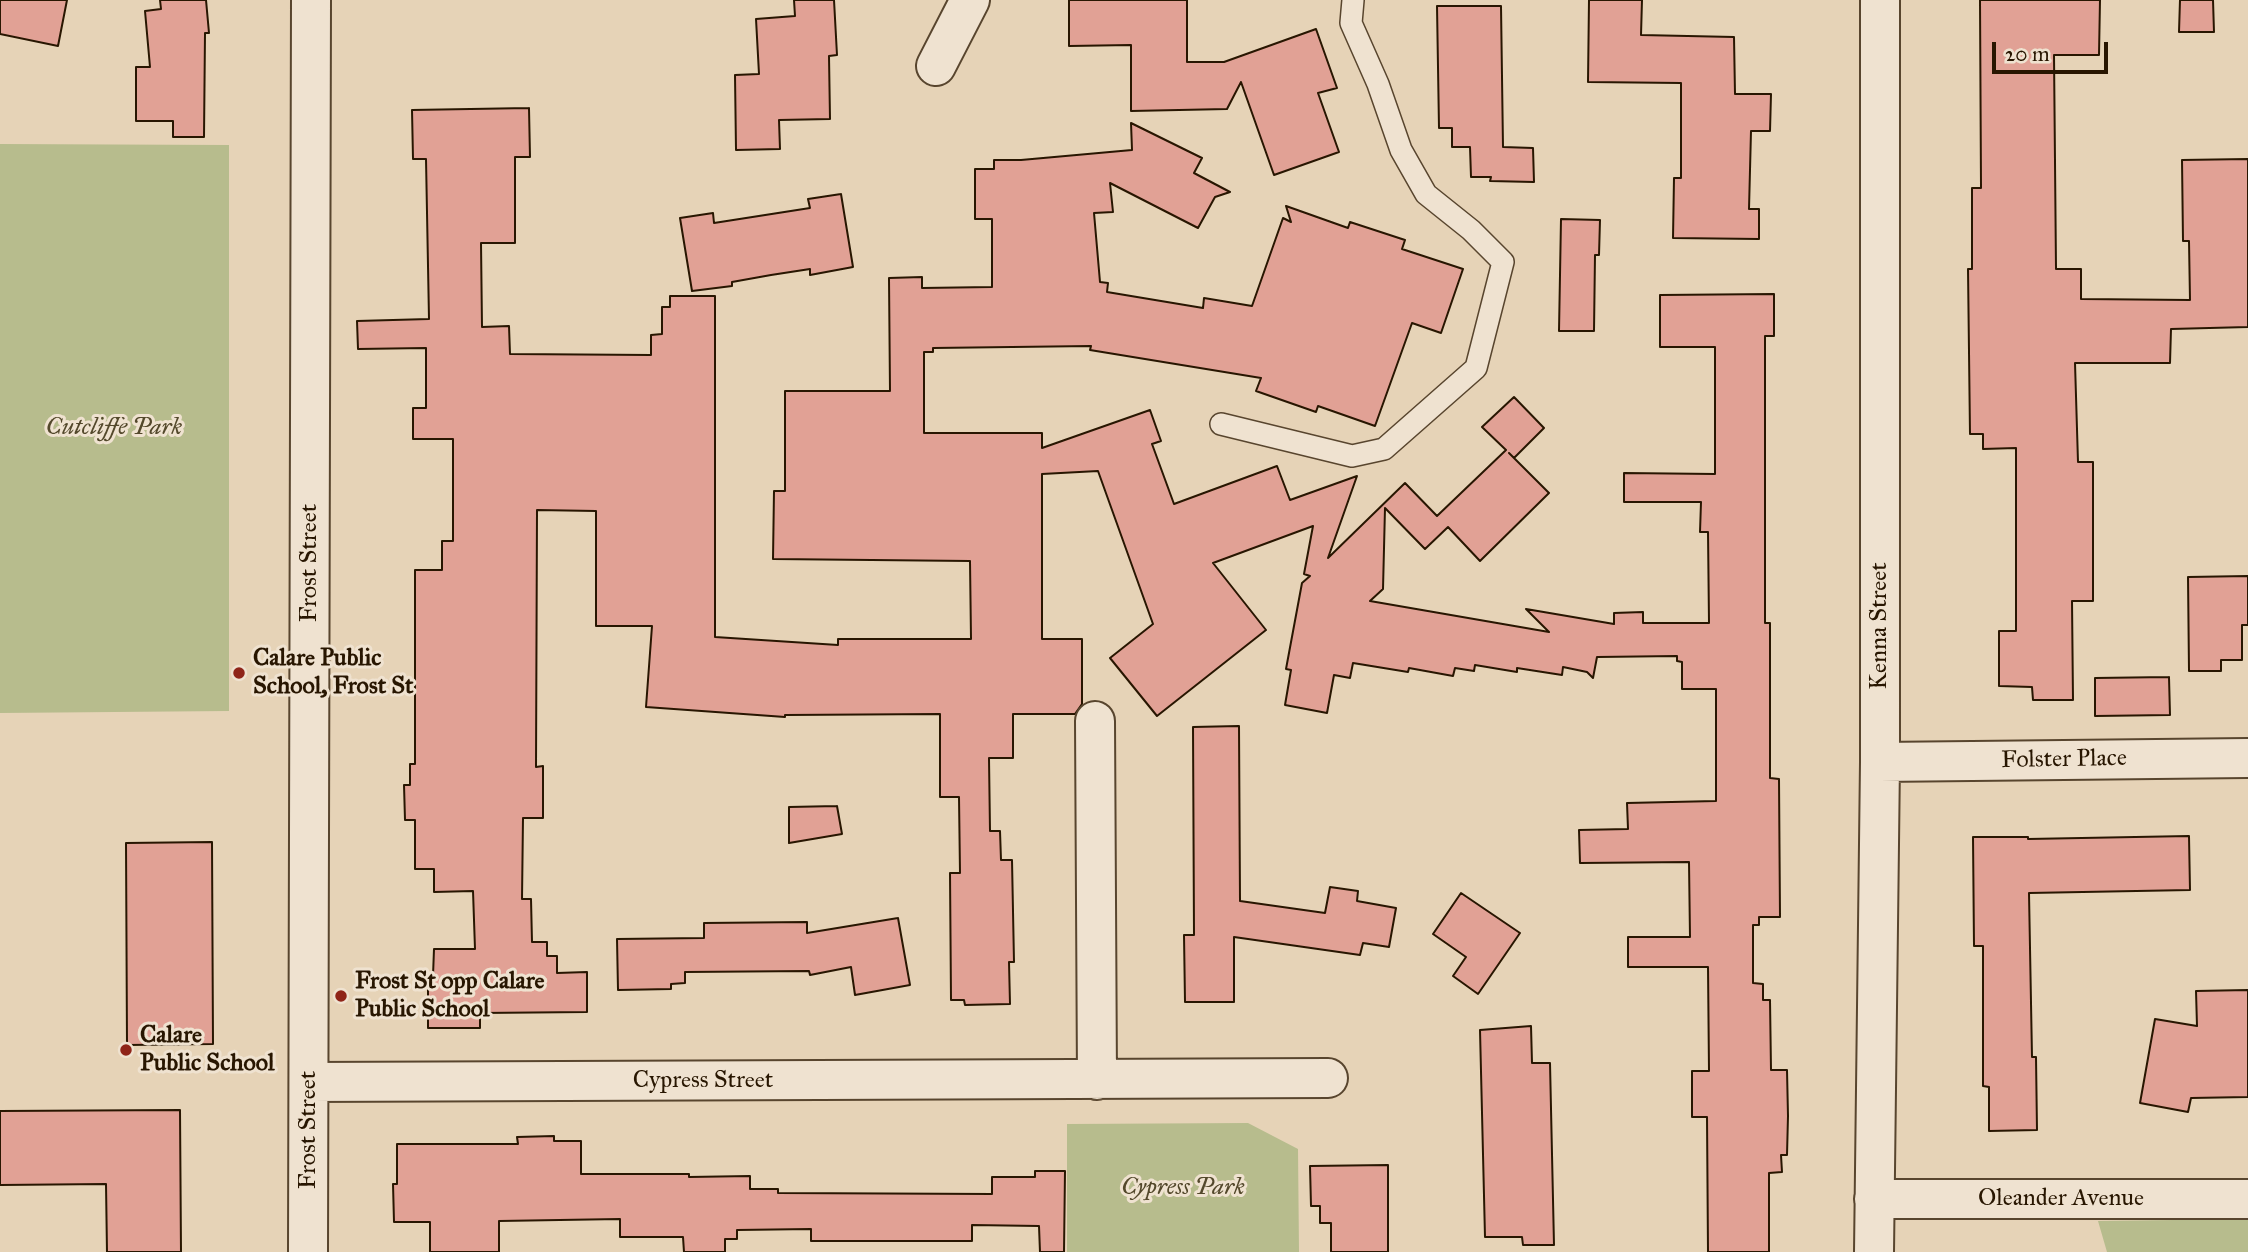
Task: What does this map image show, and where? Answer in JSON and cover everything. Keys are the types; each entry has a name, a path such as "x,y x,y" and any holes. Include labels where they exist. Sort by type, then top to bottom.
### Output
{"street":[{"name":"Frost Street","path":"309,1252 311,0"},
{"path":"936,66 971,0"},
{"name":"Kenna Street","path":"1874,1252 1880,762 1880,0"},
{"path":"1096,721 1097,1080"},
{"name":"Folster Place","path":"1880,762 2248,758"},
{"name":"Cypress Street","path":"309,1082 1328,1078"},
{"name":"Oleander Avenue","path":"1874,1199 2248,1199"}],"lane":[{"path":"1220,424 1352,456 1384,449 1476,368 1503,262 1471,230 1426,194 1401,150 1378,83 1351,23 1353,0"}],"green space":[{"name":"Cutcliffe Park","path":"0,144 229,145 229,711 0,713"},
{"name":"Cypress Park","path":"1248,1123 1298,1149 1299,1252 1067,1252 1067,1124"},
{"path":"2248,1219 2248,1252 2107,1252 2098,1221"}],"building":[{"path":"0,0 67,0 58,46 0,34"},
{"path":"160,0 206,0 209,33 205,33 204,137 173,137 173,121 136,121 136,67 150,67 145,11 161,9"},
{"path":"794,0 834,0 837,55 829,56 830,119 779,120 780,149 736,150 735,75 759,74 756,19 795,16"},
{"path":"1069,0 1187,0 1187,62 1224,62 1316,29 1337,88 1318,93 1339,152 1274,175 1241,82 1227,109 1131,111 1131,45 1069,46"},
{"path":"1589,0 1642,0 1641,35 1734,37 1735,94 1771,94 1770,131 1751,131 1749,209 1759,209 1759,239 1673,238 1674,178 1681,178 1681,83 1588,82"},
{"path":"1980,0 2100,0 2099,55 2054,55 2056,269 2081,269 2081,299 2190,300 2189,241 2183,241 2182,160 2248,159 2248,327 2171,329 2170,363 2075,363 2078,462 2093,462 2093,601 2072,601 2073,700 2033,700 2032,687 1999,686 1999,631 2016,631 2016,448 1983,449 1983,434 1970,434 1968,269 1972,269 1972,188 1981,188"},
{"path":"2180,0 2213,0 2214,32 2179,32"},
{"path":"1437,6 1501,6 1503,147 1533,148 1534,182 1490,181 1491,177 1471,177 1470,147 1452,147 1452,128 1439,128"},
{"path":"529,108 530,157 515,157 515,243 481,243 482,327 509,326 510,354 651,355 651,335 662,334 662,307 670,307 670,296 715,296 715,637 838,645 838,639 971,639 970,561 773,559 774,491 785,491 785,391 890,391 889,278 922,277 922,288 992,287 992,219 975,219 975,169 994,169 994,160 1132,150 1131,123 1202,158 1194,173 1230,192 1215,197 1198,228 1110,183 1113,212 1094,213 1100,282 1108,283 1107,292 1203,308 1204,298 1252,306 1283,218 1291,222 1286,206 1348,228 1350,222 1405,240 1402,249 1463,269 1441,333 1412,323 1375,426 1318,406 1316,412 1256,391 1261,378 1090,350 1091,346 933,348 933,352 924,352 924,433 1042,433 1042,448 1150,410 1161,441 1152,444 1174,504 1277,466 1290,500 1357,476 1328,558 1405,483 1437,516 1506,450 1482,427 1514,397 1544,428 1514,458 1549,493 1480,561 1448,527 1425,549 1385,508 1383,589 1370,601 1549,632 1526,609 1614,624 1614,613 1643,612 1643,623 1709,623 1708,532 1700,532 1701,502 1624,502 1624,473 1715,474 1715,347 1660,347 1660,295 1774,294 1774,336 1765,336 1765,623 1770,623 1770,778 1779,779 1780,917 1759,917 1759,925 1753,925 1753,983 1763,984 1763,1000 1770,1000 1771,1070 1787,1070 1788,1116 1787,1155 1781,1155 1782,1172 1769,1173 1769,1252 1708,1252 1707,1117 1692,1117 1692,1071 1709,1071 1708,967 1628,967 1628,937 1690,937 1689,862 1580,863 1579,830 1628,829 1627,803 1716,801 1716,689 1682,689 1682,662 1677,661 1677,656 1597,657 1593,678 1587,672 1563,667 1562,675 1517,668 1517,672 1475,665 1474,671 1455,668 1453,676 1409,668 1408,672 1353,663 1350,678 1334,675 1327,713 1285,705 1291,670 1286,669 1302,583 1310,576 1304,574 1313,526 1213,563 1266,630 1157,716 1110,658 1153,624 1098,471 1042,474 1042,639 1082,639 1082,704 1075,714 1013,714 1013,758 989,758 990,831 1000,831 1001,860 1012,860 1014,962 1009,962 1010,1004 965,1005 964,1000 951,1000 950,873 960,873 959,797 940,797 940,714 785,717 646,707 652,626 596,626 596,511 537,510 536,767 543,766 543,818 523,818 522,899 531,899 532,942 547,942 547,956 557,956 557,973 587,972 587,1012 480,1013 480,1028 428,1028 428,975 433,976 434,949 475,949 473,891 434,892 434,869 415,869 415,820 405,820 404,785 410,785 410,764 415,764 415,570 442,570 442,541 453,541 453,439 413,439 413,408 426,408 426,348 358,349 357,321 429,319 426,159 413,159 412,110"},
{"path":"841,194 853,267 810,275 810,269 732,282 732,286 692,291 680,218 713,213 714,223 810,208 808,199"},
{"path":"1561,219 1600,220 1599,255 1595,255 1594,331 1559,331"},
{"path":"2248,576 2248,625 2242,625 2242,660 2221,660 2221,671 2189,671 2188,577"},
{"path":"2169,677 2170,715 2095,716 2095,678"},
{"path":"1239,726 1240,901 1325,913 1330,887 1358,891 1357,901 1396,908 1389,947 1363,943 1360,955 1234,937 1234,1002 1185,1002 1184,935 1194,935 1193,727"},
{"path":"837,806 842,834 789,843 789,807"},
{"path":"2189,836 2190,890 2029,893 2032,1057 2036,1057 2037,1130 1989,1131 1989,1087 1983,1086 1983,946 1974,946 1973,837 2028,839"},
{"path":"212,842 213,1044 127,1045 126,843"},
{"path":"1461,893 1520,933 1478,994 1453,976 1466,957 1433,934"},
{"path":"898,918 910,985 855,995 851,967 810,975 809,971 685,972 685,983 671,984 671,989 618,990 617,939 704,938 704,923 807,922 807,933"},
{"path":"2248,990 2248,1097 2191,1098 2188,1112 2140,1103 2155,1019 2197,1026 2196,991"},
{"path":"1531,1026 1532,1063 1550,1063 1554,1245 1523,1245 1522,1237 1485,1237 1480,1030"},
{"path":"180,1110 181,1252 107,1252 106,1184 0,1185 0,1111"},
{"path":"554,1136 554,1141 581,1141 581,1174 750,1176 750,1189 778,1189 778,1193 992,1194 992,1177 1035,1177 1035,1171 1065,1171 1064,1252 1040,1252 1039,1226 972,1225 972,1241 811,1241 811,1229 737,1230 737,1239 725,1239 725,1252 684,1252 683,1237 620,1237 620,1219 499,1221 499,1252 430,1252 430,1222 394,1222 393,1184 397,1184 397,1144 518,1144 517,1137"},
{"path":"1388,1165 1388,1252 1331,1252 1331,1223 1320,1223 1320,1206 1311,1206 1310,1166"}],"place":[{"name":"Calare Public School, Frost St","path":"239,673"},
{"name":"Frost St opp Calare Public School","path":"341,996"},
{"name":"Calare Public School","path":"126,1050"}]}
